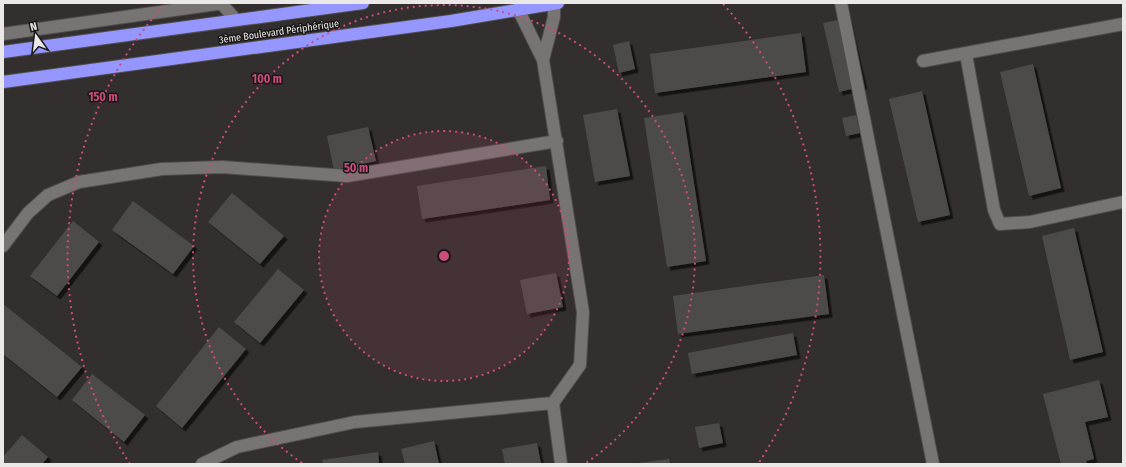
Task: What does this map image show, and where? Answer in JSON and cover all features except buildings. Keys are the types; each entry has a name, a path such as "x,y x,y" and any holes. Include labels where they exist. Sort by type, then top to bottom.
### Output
{"highway":[{"name":"3ème Boulevard Périphérique","path":"3,52 363,3"},
{"name":"3ème Boulevard Périphérique","path":"3,82 452,21 556,3"}],"street":[{"path":"3,34 222,3 236,20"},
{"path":"543,60 556,3"},
{"path":"842,3 933,464"},
{"path":"518,9 543,60 583,312 580,366 553,403 561,464"},
{"path":"923,61 1123,24"},
{"path":"966,54 994,210 1000,224 1030,222 1123,202"},
{"path":"3,246 28,213 48,195 79,182 162,169 222,167 347,176 557,141"},
{"path":"202,464 237,447 355,422 553,403"}]}
